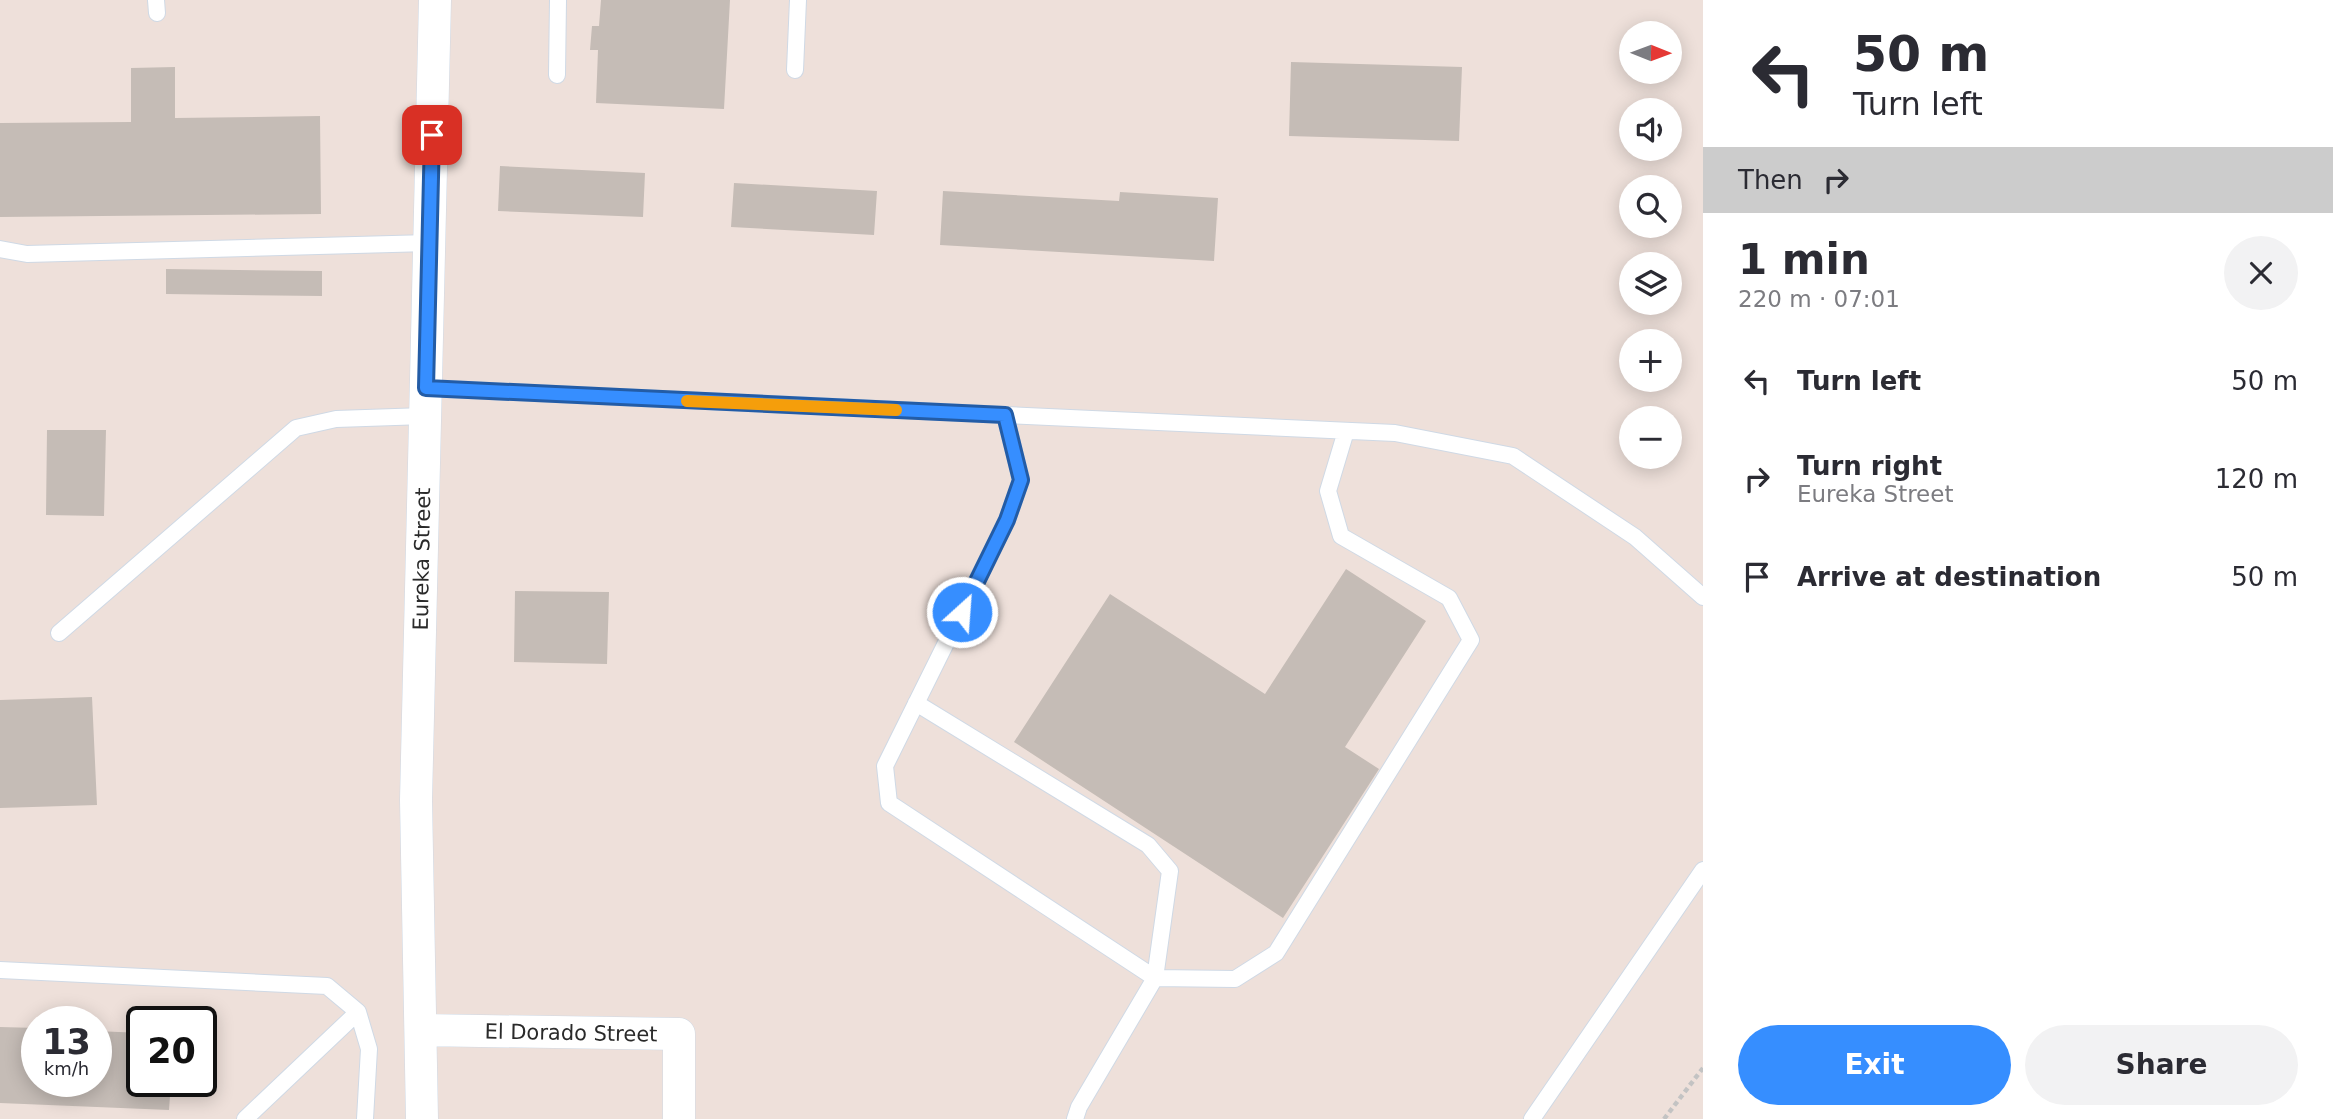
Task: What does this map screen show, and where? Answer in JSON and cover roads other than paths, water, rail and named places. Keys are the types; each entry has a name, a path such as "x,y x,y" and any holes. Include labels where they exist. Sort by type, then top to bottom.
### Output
{"street":[{"name":"Eureka Street","path":"422,1119 416,800 435,0"},
{"name":"El Dorado Street","path":"421,1030 679,1034 679,1119"}],"lane":[{"path":"557,75 558,0"},
{"path":"795,70 798,0"},
{"path":"0,248 27,254 429,243"},
{"path":"59,632 296,428 426,402 1005,415 1395,433 1513,456 1634,537 1703,597"},
{"path":"1005,415 1021,480 1007,520 885,766 889,803 1155,978 1235,979 1276,953 1471,640 1449,598 1340,536 1328,491 1346,430"},
{"path":"916,704 1148,845 1170,871 1155,978 1079,1107 1075,1119"},
{"path":"1532,1119 1703,870"},
{"path":"0,970 327,986 358,1012 369,1049 365,1119"},
{"path":"245,1119 358,1012"}]}
